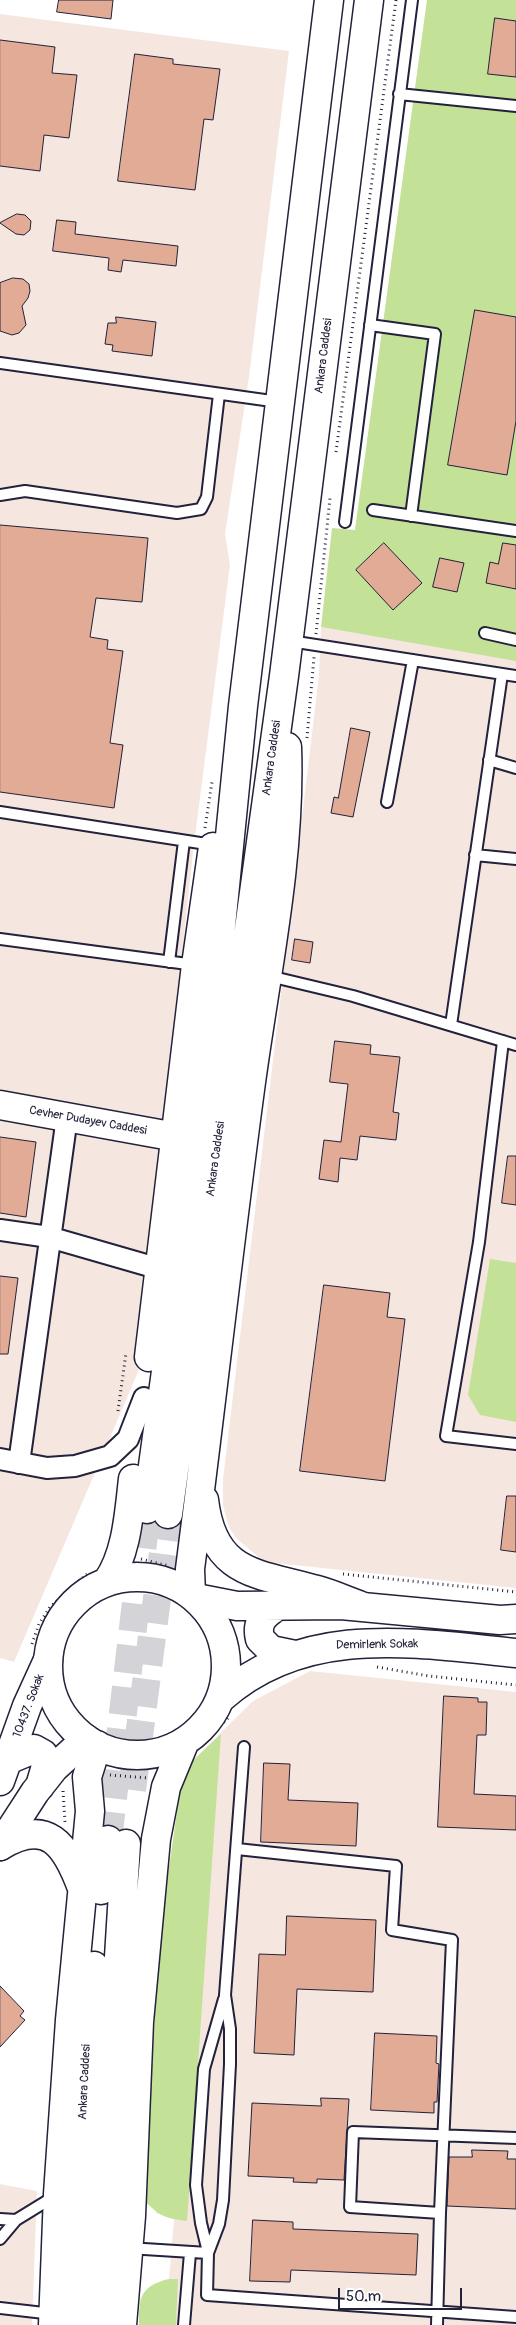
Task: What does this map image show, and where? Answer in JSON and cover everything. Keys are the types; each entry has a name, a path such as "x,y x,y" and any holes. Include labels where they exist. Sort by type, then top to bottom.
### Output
{"main road":[{"name":"Ankara Caddesi","path":"329,0 242,706 218,956 178,1287 157,1512 284,676 369,0"},
{"path":"284,676 288,783 279,885 202,1476 192,1587 216,1623 225,1647 227,1673 221,1698 203,1726 185,1741 161,1752 135,1755 110,1750 91,1742 75,1730 60,1710 50,1686 48,1660 55,1631 70,1606 81,1596 107,1582 131,1577 150,1577 192,1587 232,1606 361,1606 511,1620"},
{"path":"107,1582 115,1570 126,1531 160,1269 196,966 214,845 242,706"},
{"name":"Cevher Dudayev Caddesi","path":"0,1106 176,1137"},
{"path":"202,1476 205,1505 210,1527 218,1545 231,1561 253,1573 318,1590 361,1606"},
{"path":"276,1607 262,1617 259,1625 260,1639 271,1650 295,1655"},
{"name":"Demirlenk Sokak","path":"221,1698 236,1685 258,1671 295,1655 315,1649 354,1644 418,1644 516,1654"},
{"path":"418,1644 462,1658 516,1670"},
{"name":"10437. Sokak","path":"5,1770 27,1706 48,1660"},
{"path":"122,2325 128,2248 139,2022 156,1840 168,1780 185,1741"},
{"path":"54,2319 58,2194 70,2020 90,1811 87,1777 91,1742"},
{"path":"0,1846 54,1768 91,1742"},
{"path":"5,1770 34,1749 43,1754 46,1766 40,1786"},
{"path":"0,1846 15,1837 27,1833 39,1833 50,1837 68,1855 83,1892"},
{"name":"Ankara Caddesi","path":"78,2325 84,2084 100,1900 117,1842 100,2325"}],"street":[{"path":"67,1117 49,1237 9,1461 47,1468 75,1466 110,1456 128,1439 144,1398"},
{"path":"0,1230 49,1237 160,1269"}],"lane":[{"path":"344,522 412,0"},
{"path":"399,94 516,106"},
{"path":"370,325 435,334 411,516"},
{"path":"0,363 280,402"},
{"path":"0,495 26,491 177,513 201,509 207,497 219,394"},
{"path":"373,510 516,531"},
{"path":"485,633 516,640"},
{"path":"288,640 516,676"},
{"path":"387,802 414,660"},
{"path":"451,1025 502,674"},
{"path":"489,760 516,768"},
{"path":"0,812 214,845"},
{"path":"169,962 184,841"},
{"path":"476,855 516,859"},
{"path":"0,939 196,966"},
{"path":"266,976 353,996 516,1045"},
{"path":"502,1041 479,1242 446,1436 516,1444"},
{"path":"244,1747 225,1995 204,2069 196,2185 201,2223 208,2253 207,2295 516,2317"},
{"path":"237,1848 396,1866 392,1930 452,1940 440,2213 438,2325"},
{"path":"208,2253 219,2224 223,2200 230,2064 230,2029 225,1995"},
{"path":"440,2213 350,2207 352,2132 516,2138"},
{"path":"0,2239 16,2220 58,2194"},
{"path":"0,2219 16,2220"},
{"path":"128,2248 208,2253"},
{"path":"184,2325 190,2253"},
{"path":"0,2308 54,2319"}],"path":[{"path":"120,1554 192,1587"},
{"path":"341,1574 516,1592"},
{"path":"368,1665 429,1676 516,1685"},
{"path":"87,1777 99,1774 168,1780"}],"shaded area":[{"path":"427,0 516,0 516,1588 264,1562 236,1538 229,1527 223,1506 223,1479 319,675 321,627 464,651 355,530"},
{"path":"0,14 289,51 249,377 225,534 230,565 193,852 138,1372 14,1662 0,1658"},
{"path":"310,1671 516,1692 516,2325 139,2325 140,2299 144,2292 161,2281 169,2279 174,2219 156,2213 183,1770 253,1701"},
{"path":"0,2184 37,2191 32,2325 0,2325"}],"green space":[{"path":"427,0 516,0 516,661 321,627 332,528 355,530"},
{"path":"490,1259 516,1263 516,1422 480,1415 468,1395"},
{"path":"221,1734 187,2221 162,2215 143,2199 161,1923 183,1770"},
{"path":"169,2279 178,2279 176,2325 139,2325 143,2294 152,2285"}],"building":[{"path":"59,0 113,0 111,19 57,12"},
{"path":"495,18 516,21 516,77 488,74"},
{"path":"0,40 55,47 52,73 77,75 69,138 44,135 40,171 0,166"},
{"path":"135,54 173,59 173,64 220,69 213,120 204,119 195,190 118,181"},
{"path":"17,214 25,215 31,221 30,230 24,235 16,234 0,223"},
{"path":"57,220 76,222 75,234 178,246 176,266 123,260 121,272 108,270 109,258 53,251"},
{"path":"13,278 23,279 29,284 30,291 28,298 22,306 26,325 19,333 12,335 0,331 0,283"},
{"path":"475,310 516,317 516,421 507,475 448,465"},
{"path":"116,317 156,322 152,356 112,351 113,345 105,344 108,323 116,323"},
{"path":"0,525 148,538 142,602 96,598 90,637 108,640 107,649 123,651 110,743 123,745 114,808 0,792"},
{"path":"384,543 422,583 393,610 356,570"},
{"path":"503,543 516,545 516,589 486,583 490,562 498,564"},
{"path":"440,558 464,563 457,592 433,587"},
{"path":"351,728 370,732 353,817 331,813 334,797 338,798"},
{"path":"295,939 313,942 310,963 292,960"},
{"path":"335,1041 371,1045 370,1054 400,1057 393,1112 399,1113 396,1140 360,1136 357,1160 340,1158 338,1182 319,1179 324,1140 341,1142 348,1084 330,1082"},
{"path":"0,1137 36,1142 26,1217 0,1213"},
{"path":"508,1156 516,1156 516,1205 502,1203"},
{"path":"0,1276 18,1278 8,1354 0,1354"},
{"path":"324,1285 390,1293 387,1317 405,1319 385,1481 300,1471"},
{"path":"507,1496 516,1496 516,1552 501,1550"},
{"path":"444,1696 478,1698 478,1702 487,1702 486,1735 477,1735 474,1794 516,1796 516,1830 438,1827"},
{"path":"264,1763 290,1764 288,1800 358,1803 356,1846 261,1842"},
{"path":"287,1916 376,1920 373,1992 297,1989 294,2055 254,2053 259,1954 285,1955"},
{"path":"0,1986 24,2011 20,2016 25,2020 0,2047"},
{"path":"375,2033 437,2036 436,2063 439,2064 437,2102 434,2102 434,2113 371,2110"},
{"path":"321,2098 349,2099 344,2180 317,2179 317,2183 293,2182 294,2178 248,2176 252,2103 321,2106"},
{"path":"472,2150 508,2151 507,2159 516,2159 516,2209 447,2206 449,2157 472,2157"},
{"path":"253,2220 293,2222 293,2229 418,2234 416,2275 291,2270 290,2282 250,2281"}],"tunnel":[{"path":"108,1840 147,1509"},
{"path":"132,1790 168,1514"}]}
